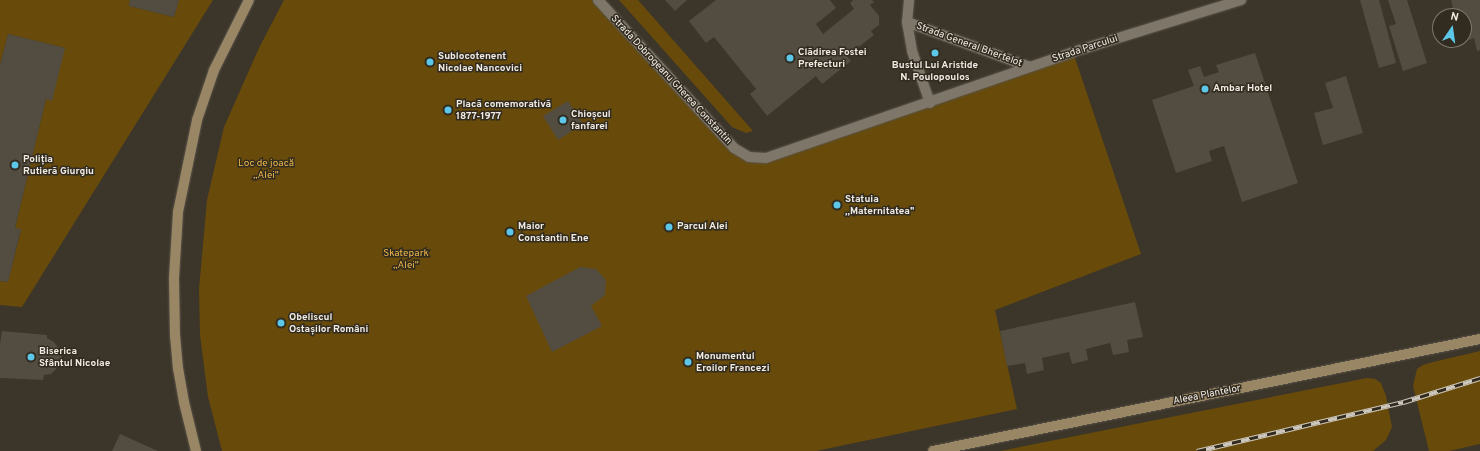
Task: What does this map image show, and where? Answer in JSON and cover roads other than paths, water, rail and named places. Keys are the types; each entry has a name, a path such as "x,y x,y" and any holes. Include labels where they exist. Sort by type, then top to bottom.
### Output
{"main road":[{"path":"196,451 184,402 178,369 175,336 174,278 178,212 197,120 214,70 249,0"},
{"name":"Aleea Plantelor","path":"933,451 1480,339"}],"street":[{"name":"Strada Dobrogeanu Gherea Constantin","path":"598,0 734,148 749,158 766,158 930,103"},
{"name":"Strada General Bhertelot","path":"909,0 907,22 912,51 930,103"},
{"name":"Strada Parcului","path":"930,103 1030,67 1241,0"},
{"name":"Strada General Bhertelot","path":"907,22 1030,67"}],"railway":[{"path":"1197,451 1403,402 1480,378"}],"place":[{"name":"Bustul Lui Aristide N. Poulopoulos","path":"935,53"},
{"name":"Clădirea Fostei Prefecturi","path":"790,58"},
{"name":"Sublocotenent Nicolae Nancovici","path":"430,62"},
{"name":"Ambar Hotel","path":"1205,89"},
{"name":"Placă comemorativă 1877-1977","path":"448,110"},
{"name":"Chioșcul fanfarei","path":"563,120"},
{"name":"Poliția Rutieră Giurgiu","path":"15,165"},
{"name":"Statuia ,,Maternitatea\"","path":"837,205"},
{"name":"Parcul Alei","path":"669,227"},
{"name":"Maior Constantin Ene","path":"510,232"},
{"name":"Obeliscul Ostașilor Români","path":"281,323"},
{"name":"Biserica Sfântul Nicolae","path":"31,357"},
{"name":"Monumentul Eroilor Francezi","path":"688,362"}],"park label":[{"name":"Loc de joacă ,,Alei\"","path":"266,168"},
{"name":"Skatepark ,,Alei\"","path":"406,258"}]}
